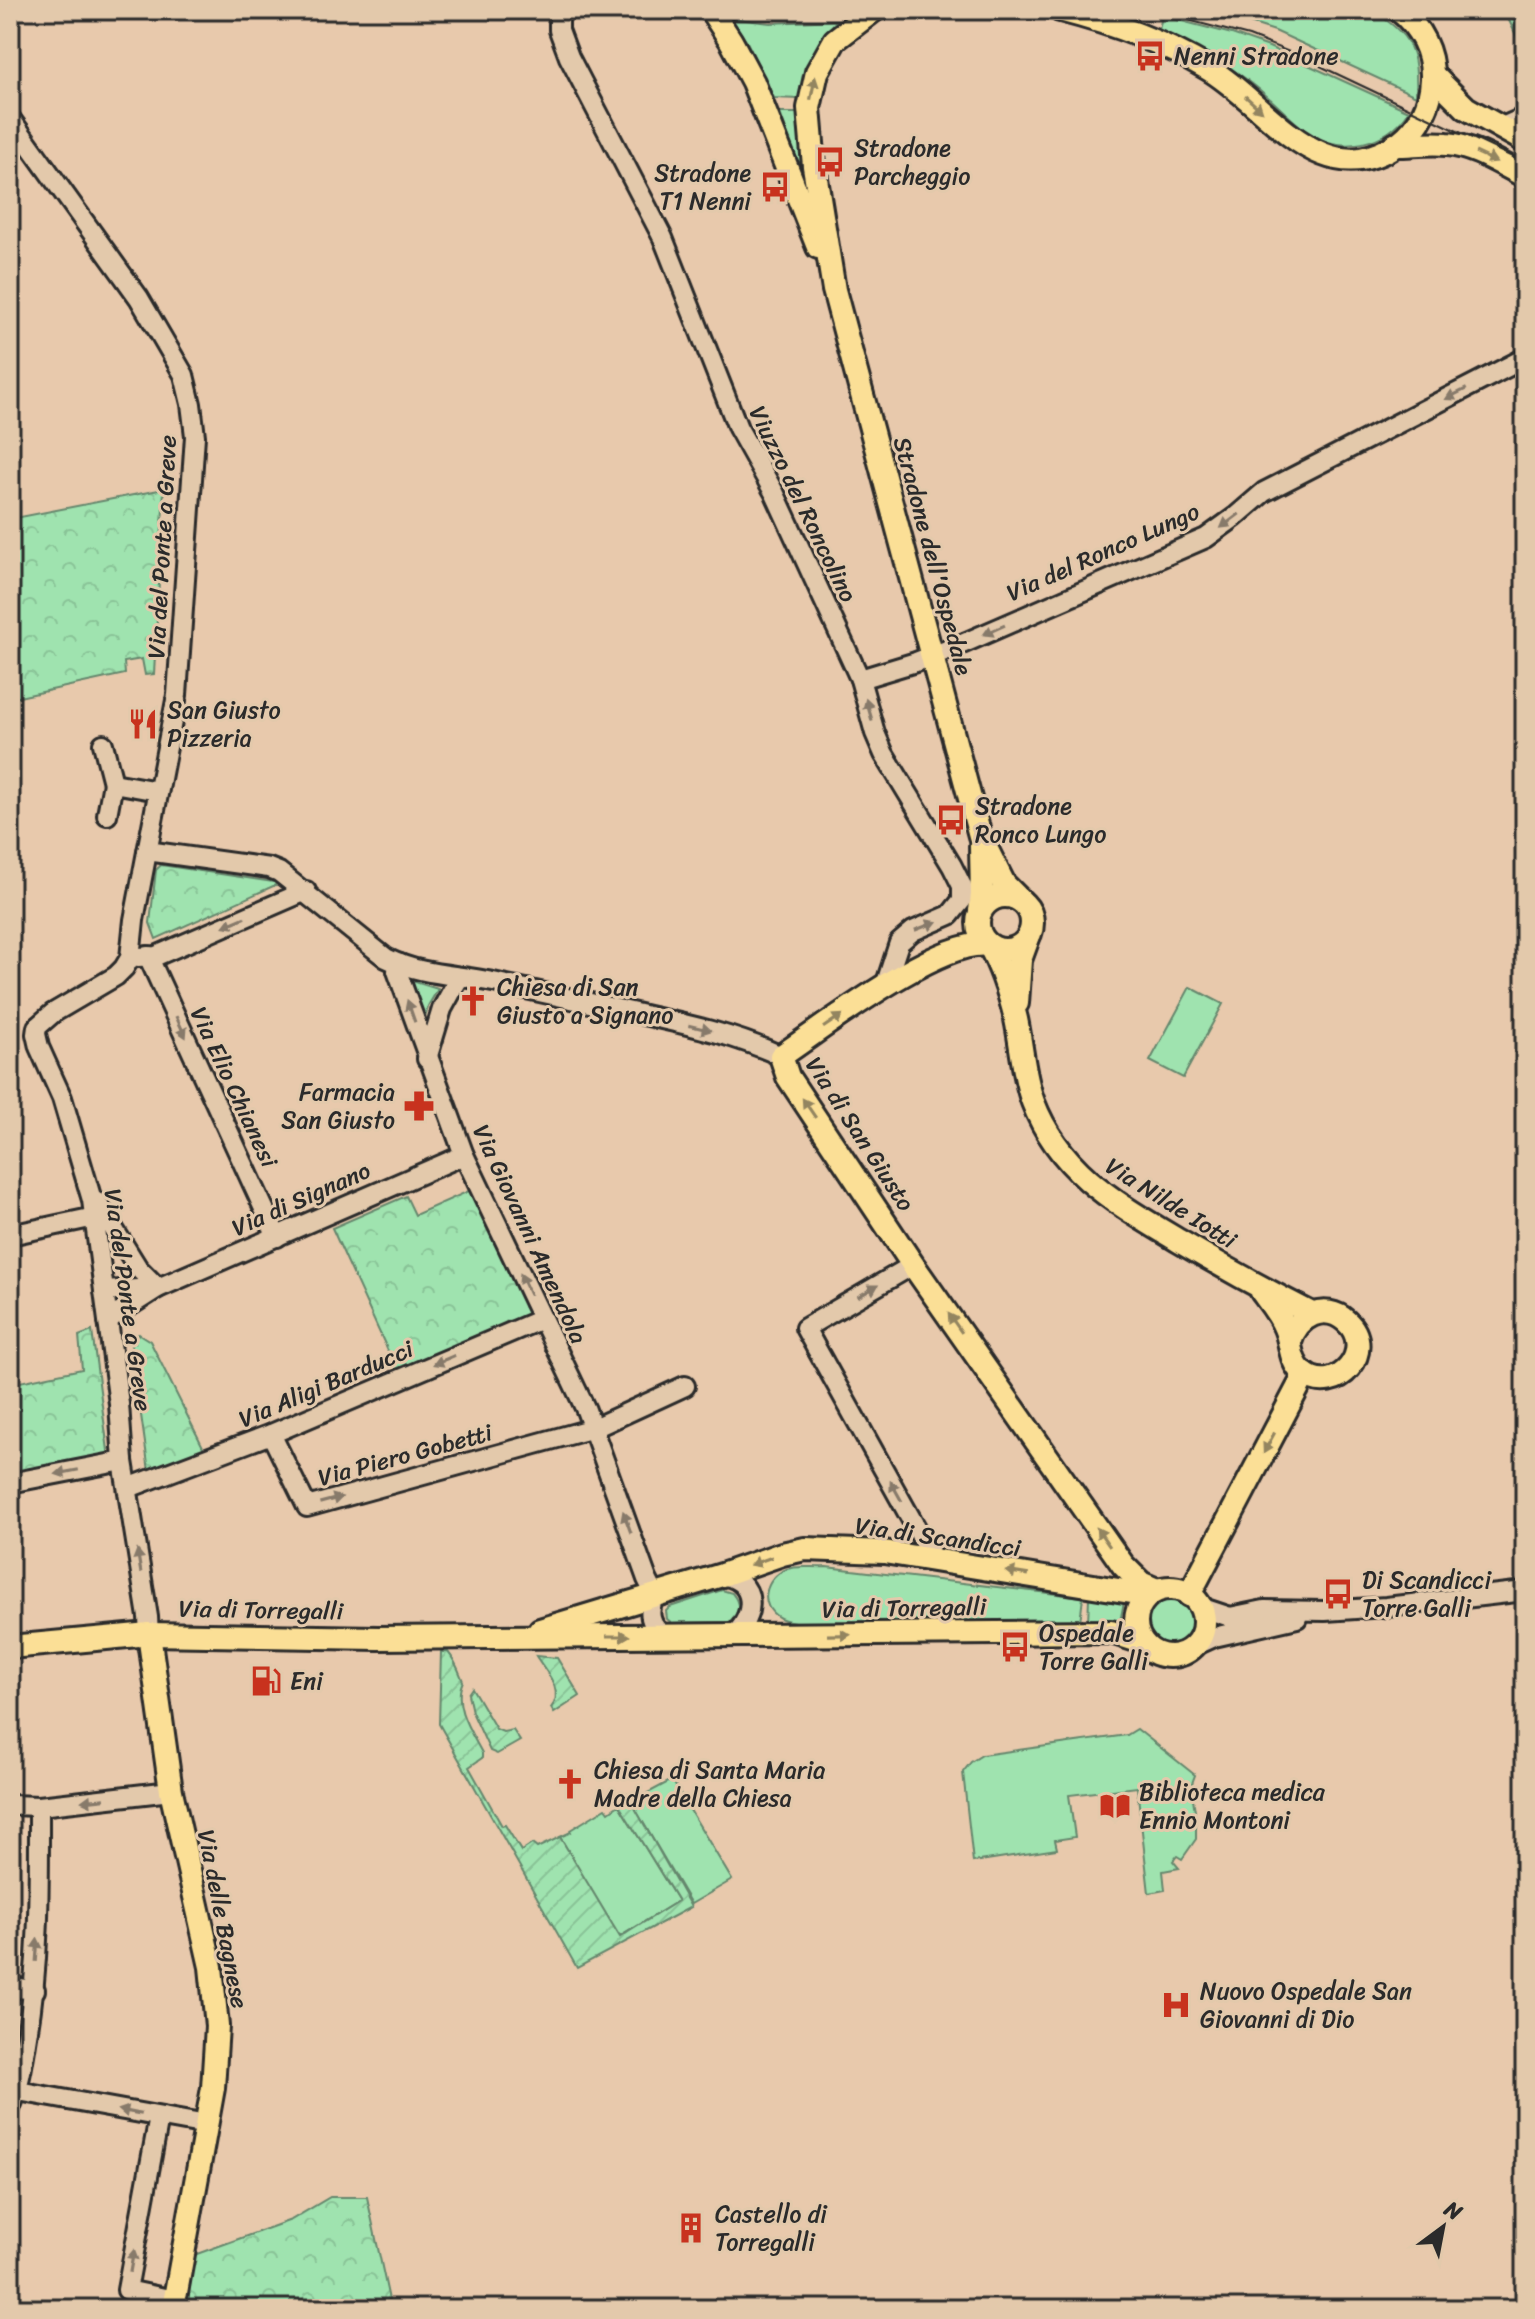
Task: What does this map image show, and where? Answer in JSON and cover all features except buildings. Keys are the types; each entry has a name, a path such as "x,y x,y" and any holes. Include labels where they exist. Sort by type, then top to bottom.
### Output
{"main road":[{"name":"Stradone dell'Ospedale","path":"711,10 757,90 834,290 980,836 1004,884 1021,901"},
{"name":"Stradone dell'Ospedale","path":"834,290 814,166 809,108 817,72 830,47 850,26 874,10"},
{"path":"1060,10 1114,25 1157,42 1206,67 1241,91 1291,138 1319,153 1355,159 1395,145 1414,129 1431,92 1432,74 1425,42 1403,11"},
{"path":"1432,74 1466,108 1525,141"},
{"path":"1395,145 1457,145 1525,176"},
{"name":"Stradone dell'Ospedale","path":"980,836 980,912"},
{"path":"781,1056 885,986 935,957 969,945 989,945 1002,951 1020,947 1028,938 1032,919 1021,901 1010,896 998,897 987,902 971,925 935,957"},
{"path":"980,912 977,923 979,933 989,945"},
{"name":"Via Nilde Iotti","path":"1016,1020 1018,971 1028,938"},
{"name":"Via Nilde Iotti","path":"989,945 997,959 1016,1020 1022,1062 1033,1102 1053,1143 1067,1161 1108,1197 1258,1287 1312,1314 1330,1312 1342,1317 1354,1329 1358,1351 1351,1367 1333,1379 1322,1380 1305,1374 1293,1358 1290,1342 1277,1313 1258,1287"},
{"name":"Via di San Giusto","path":"781,1056 788,1077 913,1265 1123,1565 1153,1593"},
{"path":"1290,1342 1299,1323 1312,1314"},
{"path":"1192,1647 1201,1636 1204,1622 1202,1608 1192,1598 1305,1374"},
{"name":"Via di Scandicci","path":"655,1595 805,1549 884,1552 1153,1593 1176,1589 1192,1598"},
{"path":"1142,1642 1136,1617 1143,1601 1153,1593"},
{"name":"Via di Torregalli","path":"516,1637 655,1595"},
{"name":"Via di Torregalli","path":"10,1647 149,1634 315,1638 1111,1632 1142,1642"},
{"name":"Via delle Bagnese","path":"149,1634 171,1791 211,1967 217,2053 174,2304"},
{"name":"Via di Scandicci","path":"1142,1642 1152,1651 1165,1656 1179,1655 1192,1647"}],"street":[{"name":"Viuzzo del Roncolino","path":"559,10 559,30 569,57 663,238 738,428 775,494 860,679 884,754 952,866 963,892 959,904 950,915 913,931 899,943 885,986"},
{"path":"1500,128 1525,117"},
{"name":"Via del Ponte a Greve","path":"10,118 139,298 184,375 195,436 177,695 134,920 139,957 116,976 53,1013 37,1027 36,1034 36,1041 62,1098 95,1217 119,1404 123,1461 149,1634"},
{"name":"Via del Ronco Lungo","path":"860,679 933,656 1206,538 1264,492 1525,358"},
{"path":"103,744 113,783 107,815"},
{"path":"113,783 158,791"},
{"name":"Via di San Giusto","path":"147,851 279,872 393,961 459,978 505,985 704,1029 743,1039 781,1056"},
{"path":"139,957 165,952 306,891"},
{"name":"Via Elio Chianesi","path":"139,957 277,1237"},
{"name":"Via Giovanni Amendola","path":"393,961 464,1155 594,1428 655,1595"},
{"path":"427,1059 442,1009 459,978"},
{"name":"Via di Signano","path":"158,1288 464,1155"},
{"path":"89,1188 138,1268 158,1288"},
{"path":"10,1235 95,1217"},
{"path":"913,1265 805,1328 934,1560"},
{"path":"104,1291 158,1288"},
{"path":"108,1320 158,1288"},
{"name":"Via Aligi Barducci","path":"128,1488 271,1434 542,1319"},
{"path":"594,1428 685,1386"},
{"name":"Via Piero Gobetti","path":"271,1434 307,1507 594,1428"},
{"path":"10,1483 123,1461"},
{"path":"722,1575 740,1583 751,1604 745,1625 733,1636"},
{"name":"Via di Scandicci","path":"1192,1598 1206,1609 1230,1617 1264,1610 1325,1611 1386,1607 1525,1591"},
{"path":"655,1595 651,1620 655,1629 665,1636"},
{"name":"Via di Scandicci","path":"1192,1647 1214,1637 1325,1611"},
{"path":"10,1805 39,1806 171,1791"},
{"path":"10,2109 18,2091 35,1990 39,1931 39,1806"},
{"path":"10,1987 35,1990"},
{"path":"18,2091 207,2125"},
{"path":"159,2117 127,2290 174,2304"}],"green space":[{"path":"1209,10 1371,10 1395,27 1409,45 1415,67 1416,96 1275,31"},
{"path":"1504,10 1525,10 1525,54"},
{"path":"1162,16 1269,47 1409,111 1400,123 1376,139 1348,145 1319,139 1233,70 1159,30"},
{"path":"730,18 770,23 837,20 812,56 799,99 774,98 747,42"},
{"path":"780,113 799,113 805,161 802,164 796,159"},
{"path":"164,489 154,674 145,675 142,659 124,662 125,674 10,699 10,519"},
{"path":"161,865 280,883 156,939 150,923 156,870"},
{"path":"412,981 438,989 425,1017 424,1017"},
{"path":"1190,987 1223,1004 1183,1078 1150,1061"},
{"path":"471,1190 533,1315 398,1373 332,1228 406,1196 415,1215"},
{"path":"92,1331 109,1458 10,1474 10,1384 82,1369 79,1336"},
{"path":"139,1334 150,1341 204,1449 149,1471 131,1345 133,1337"},
{"path":"796,1567 826,1567 1083,1597 1080,1622 805,1623 786,1620 773,1613 766,1599 773,1578"},
{"path":"722,1590 732,1593 738,1604 729,1622 672,1623 667,1619 666,1611 670,1607"},
{"path":"1089,1597 1124,1602 1120,1622 1097,1621 1088,1624"},
{"path":"1170,1600 1185,1607 1192,1622 1185,1637 1170,1644 1155,1637 1148,1622 1155,1607"},
{"path":"441,1652 448,1652 460,1673 463,1681 461,1709 482,1753 482,1758 469,1767 502,1826 505,1825 521,1851 532,1844 537,1848 560,1837 620,1937 678,1901 619,1805 621,1798 627,1794 691,1907 577,1968 439,1724"},
{"path":"536,1656 557,1658 580,1696 554,1713 551,1708 555,1702 555,1688"},
{"path":"472,1688 496,1729 503,1732 513,1730 520,1741 497,1754 490,1751 472,1712 468,1694"},
{"path":"1137,1729 1195,1775 1191,1786 1195,1811 1190,1819 1196,1824 1196,1839 1182,1859 1177,1856 1173,1861 1179,1868 1163,1871 1165,1890 1149,1893 1137,1787 1069,1795 1075,1837 1055,1840 1057,1849 973,1862 963,1772 971,1762 982,1755 1127,1735"},
{"path":"672,1780 732,1880 691,1904 631,1802"},
{"path":"619,1805 678,1901 619,1937 560,1837 606,1808 609,1812"},
{"path":"330,2197 367,2197 391,2309 187,2309 194,2255 291,2220"}],"tram line":[{"path":"1150,10 1249,36 1297,55 1525,163"}],"place":[{"name":"Nenni Stradone","path":"1150,56"},
{"name":"Stradone Parcheggio","path":"830,162"},
{"name":"Stradone T1 Nenni","path":"775,187"},
{"name":"San Giusto Pizzeria","path":"143,724"},
{"name":"Stradone Ronco Lungo","path":"951,820"},
{"name":"Chiesa di San Giusto a Signano","path":"473,1001"},
{"name":"Farmacia San Giusto","path":"419,1106"},
{"name":"Di Scandicci Torre Galli","path":"1338,1594"},
{"name":"Ospedale Torre Galli","path":"1015,1647"},
{"name":"Eni","path":"266,1681"},
{"name":"Chiesa di Santa Maria Madre della Chiesa","path":"570,1784"},
{"name":"Biblioteca medica Ennio Montoni","path":"1115,1806"},
{"name":"Nuovo Ospedale San Giovanni di Dio","path":"1176,2005"},
{"name":"Castello di Torregalli","path":"691,2228"}]}
